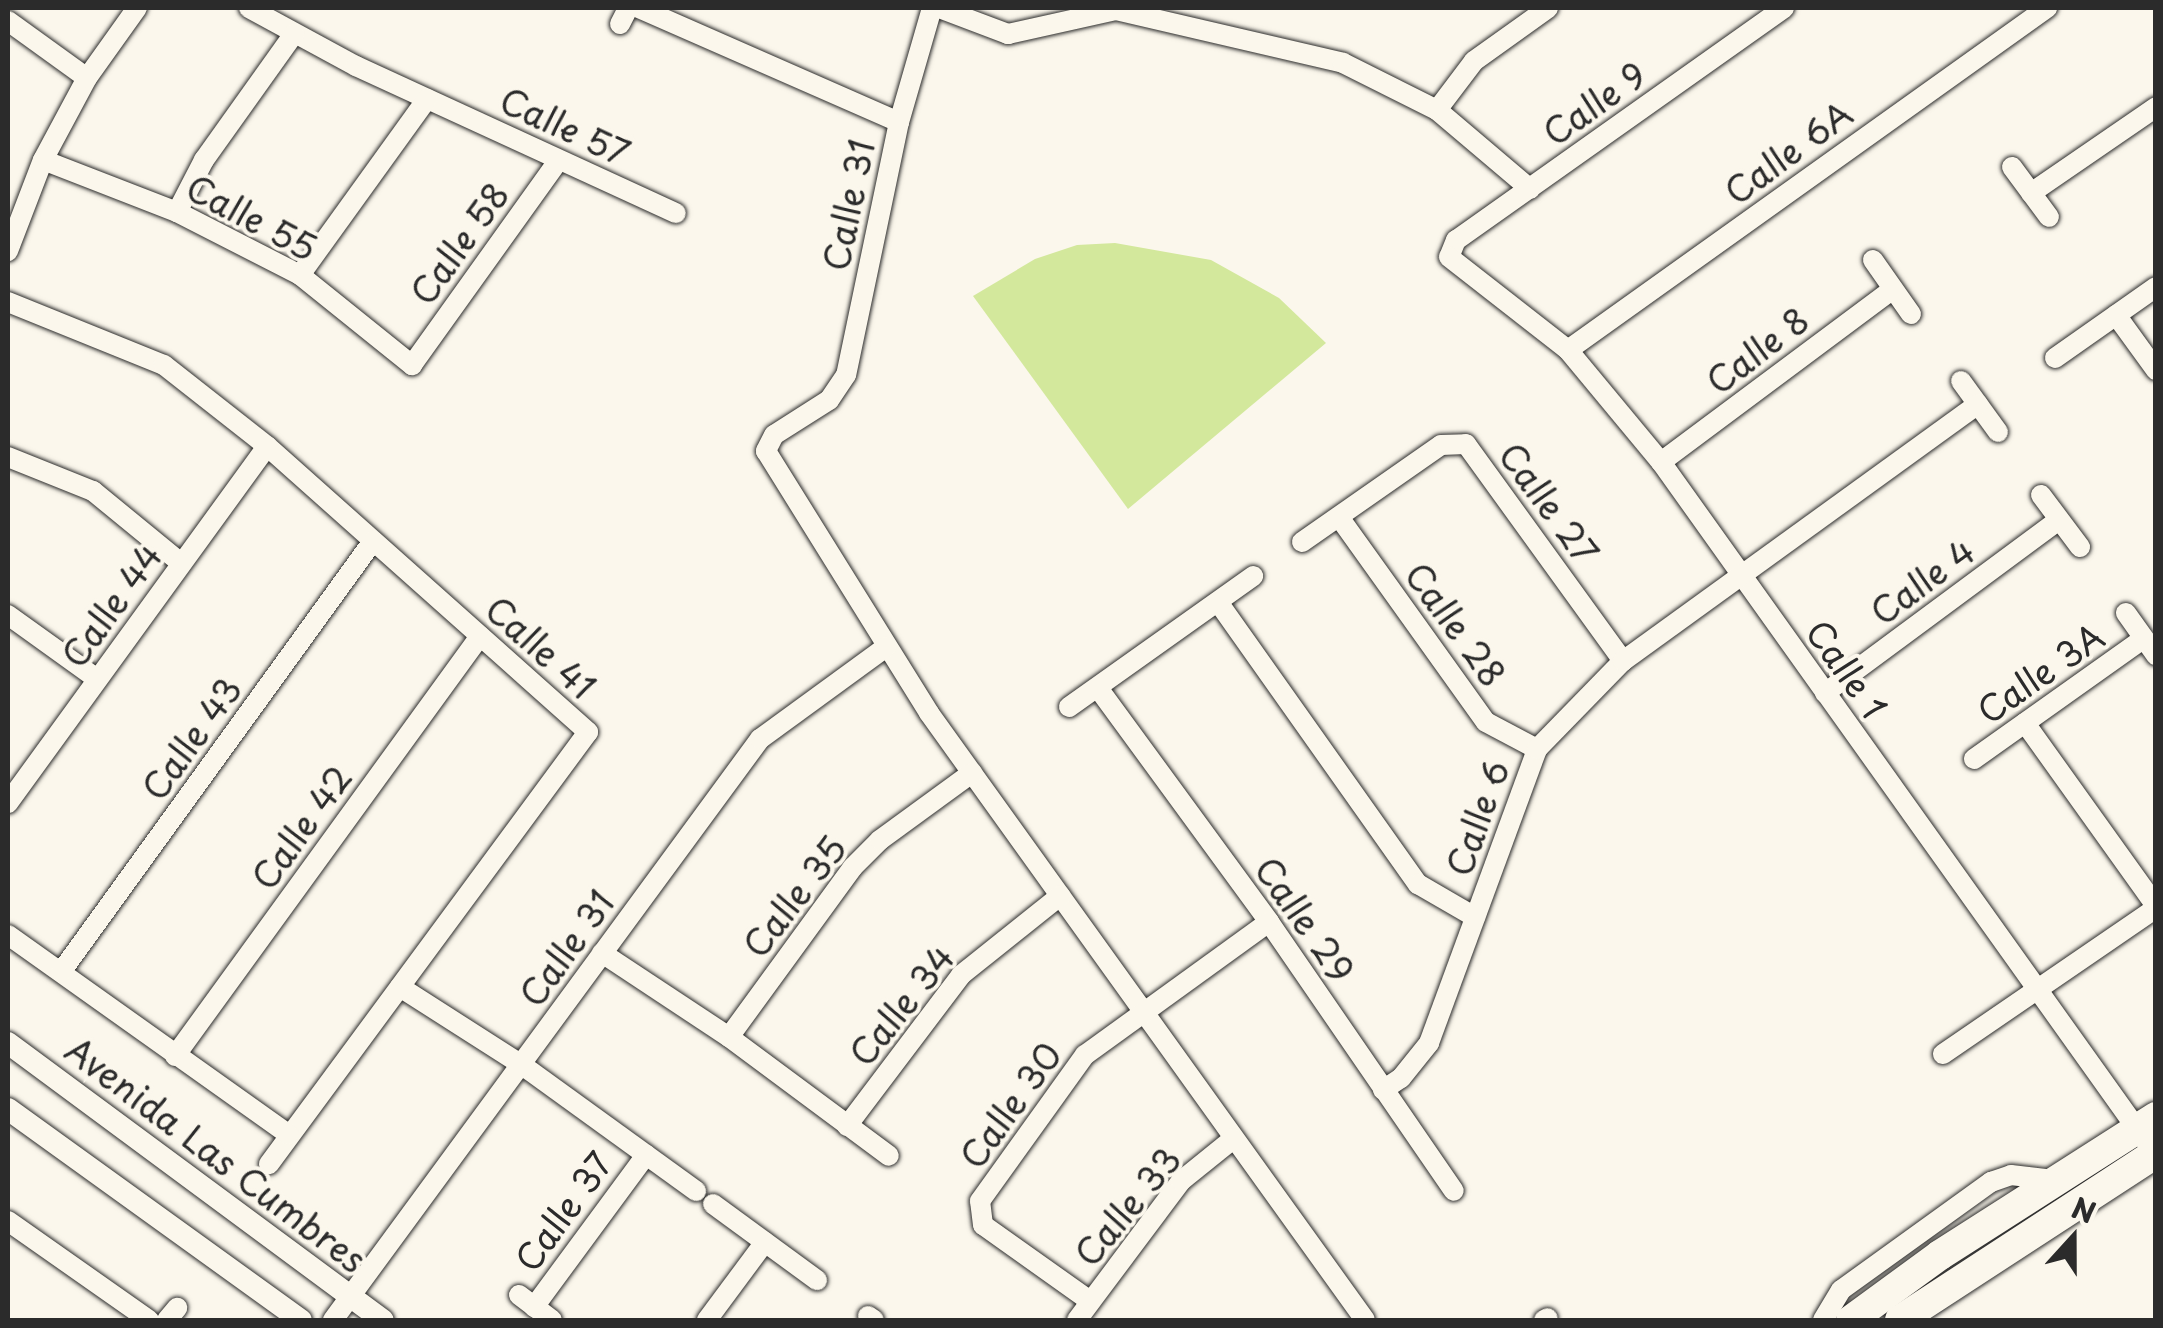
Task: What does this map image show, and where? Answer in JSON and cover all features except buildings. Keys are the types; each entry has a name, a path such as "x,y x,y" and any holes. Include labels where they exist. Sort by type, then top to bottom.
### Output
{"main road":[{"path":"1851,1320 2147,1121"},
{"path":"1900,1320 2155,1153"}],"street":[{"path":"8,251 42,160 86,78 137,8"},
{"name":"Calle 57","path":"249,8 427,99 676,213"},
{"path":"639,8 899,122 932,8"},
{"path":"939,8 1008,34 1116,10 1343,63 1437,110 1530,188"},
{"path":"1437,110 1474,60 1548,8"},
{"name":"Calle 9","path":"1449,257 1456,240 1784,8"},
{"name":"Calle 6A","path":"1568,350 2046,8"},
{"path":"8,21 86,78"},
{"path":"178,212 204,160 294,34"},
{"path":"300,275 427,99"},
{"path":"2031,193 2156,107"},
{"name":"Calle 31","path":"899,122 846,375 829,400 774,436 766,451 886,648 972,774 1364,1320"},
{"name":"Calle 55","path":"42,160 178,212 300,275 412,364"},
{"name":"Calle 58","path":"412,364 559,160"},
{"path":"2012,167 2048,217"},
{"name":"Calle 1","path":"1449,257 1568,350 1660,462 2037,991 2147,1121 2155,1153"},
{"path":"1873,260 1911,314"},
{"path":"2056,358 2156,286"},
{"name":"Calle 8","path":"1660,462 1893,289"},
{"name":"Calle 41","path":"8,302 164,365 267,446 588,732 268,1164"},
{"path":"2116,315 2156,370"},
{"path":"1961,382 1998,432"},
{"path":"1742,577 1978,404"},
{"name":"Calle 27","path":"1302,542 1441,445 1466,444 1623,660"},
{"name":"Calle 44","path":"8,803 267,446"},
{"path":"8,457 93,491 181,563"},
{"path":"2041,495 2080,547"},
{"name":"Calle 28","path":"1339,517 1486,722 1538,750"},
{"name":"Calle 4","path":"1825,693 2059,520"},
{"name":"Calle 43","path":"60,972 373,541"},
{"path":"1069,707 1252,576"},
{"name":"Calle 6","path":"1383,1090 1401,1078 1429,1043 1538,750 1623,660 1742,577"},
{"path":"1218,602 1418,884 1475,918"},
{"name":"Calle 3A","path":"1974,759 2149,647 2126,613"},
{"path":"8,615 97,679"},
{"name":"Calle 42","path":"175,1056 480,636"},
{"name":"Calle 31","path":"332,1320 760,739 886,648"},
{"name":"Calle 29","path":"1098,688 1269,922 1454,1191"},
{"path":"1943,1054 2156,907 2025,723"},
{"name":"Calle 35","path":"728,1036 854,867 880,840 972,774"},
{"name":"Calle 34","path":"847,1126 961,975 1060,896"},
{"name":"Calle 30","path":"1090,1301 983,1225 980,1201 1068,1072 1269,922"},
{"path":"8,935 288,1134"},
{"path":"602,954 728,1036 888,1156"},
{"name":"Calle 37","path":"400,987 522,1065 817,1280"},
{"name":"Avenida Las Cumbres","path":"8,1043 383,1320"},
{"path":"8,1109 301,1320"},
{"name":"Calle 33","path":"1076,1320 1180,1181 1233,1138"},
{"name":"Calle 37","path":"552,1320 526,1301 646,1155"},
{"path":"1823,1320 1841,1290 1991,1182 2011,1175 2054,1180"},
{"path":"8,1221 149,1320"},
{"path":"707,1320 766,1242"}],"green space":[{"path":"1115,243 1211,260 1279,298 1326,343 1128,509 973,296 1035,259 1077,245"}]}
